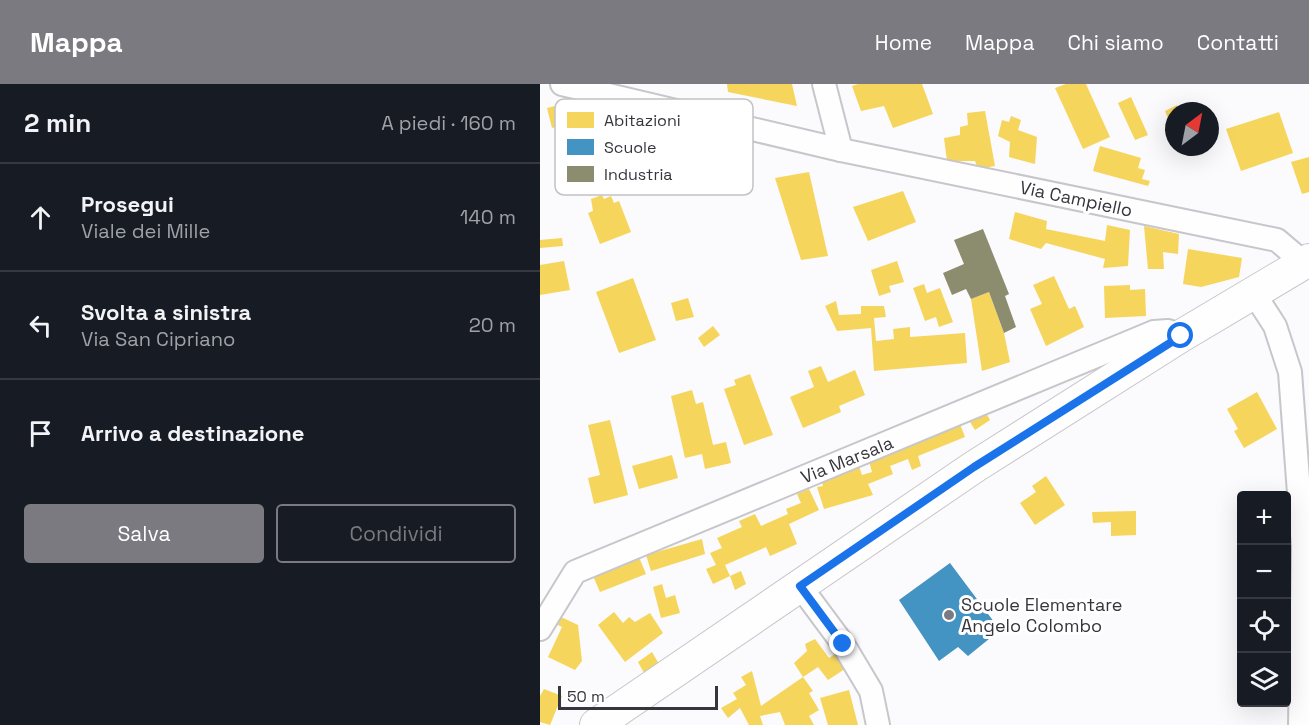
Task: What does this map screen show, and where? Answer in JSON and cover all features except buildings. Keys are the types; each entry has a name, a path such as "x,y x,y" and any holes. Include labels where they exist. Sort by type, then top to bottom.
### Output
{"main road":[{"path":"596,725 974,467 1181,336 1307,261"}],"street":[{"name":"Via Campiello","path":"562,84 625,99"},
{"path":"824,84 841,150"},
{"name":"Via Campiello","path":"753,129 841,150 1276,240 1307,261"},
{"path":"1253,292 1275,326 1290,372 1306,547 1300,725"},
{"name":"Via Marsala","path":"540,629 575,572 1154,332 1168,332 1181,336"},
{"path":"800,586 843,644 871,691 878,725"}],"place":[{"name":"Scuole Elementare Angelo Colombo","path":"949,615"}],"route":[{"path":"843,644 800,586 974,467 1181,336"}]}
